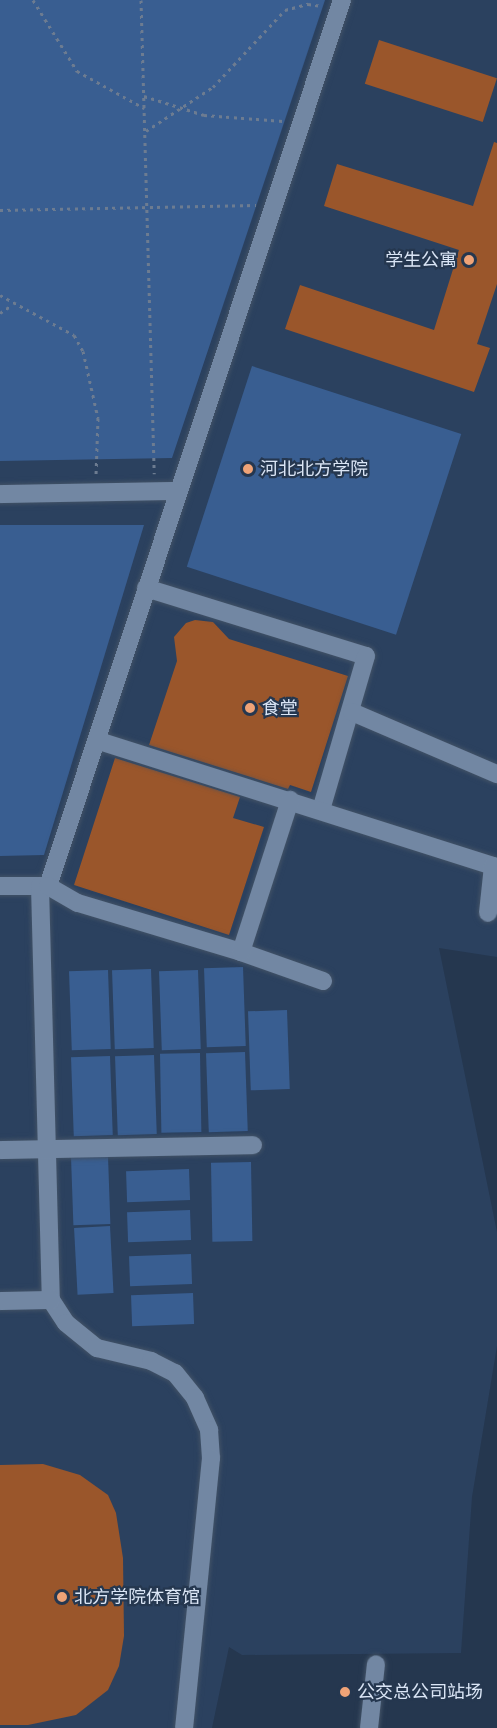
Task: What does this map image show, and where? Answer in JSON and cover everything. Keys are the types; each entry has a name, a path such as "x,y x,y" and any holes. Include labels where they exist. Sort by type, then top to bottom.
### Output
{"street":[{"path":"184,1728 211,1458 208,1430 195,1398 175,1373 151,1361 97,1348 66,1323 51,1300 44,886 99,741 176,490 341,5"},
{"path":"0,494 176,490"},
{"path":"146,588 366,656 352,712 321,810"},
{"path":"352,712 497,774"},
{"path":"99,741 493,866 488,913"},
{"path":"241,952 290,800"},
{"path":"0,886 44,886 78,903 241,952 322,981"},
{"path":"0,1150 253,1145"},
{"path":"0,1301 51,1300"},
{"path":"369,1728 376,1664"}],"path":[{"path":"33,0 77,71 144,108"},
{"path":"141,0 154,491"},
{"path":"145,132 213,87 285,10 308,4 341,5"},
{"path":"144,96 204,115 252,121 302,121"},
{"path":"0,210 273,205"},
{"path":"0,295 12,305 74,335 83,351 98,418 96,492"},
{"path":"0,313 12,305"}],"shaded area":[{"name":"河北北方学院","path":"0,0 497,0 497,957 439,948 497,1232 497,1346 472,1497 461,1653 242,1655 229,1647 212,1728 0,1728"},
{"path":"0,0 325,0 172,458 0,461"},
{"path":"252,366 461,434 396,635 187,567"},
{"path":"0,525 144,525 44,855 0,856"},
{"path":"243,967 246,1046 207,1047 204,968"},
{"path":"151,969 154,1048 115,1049 112,970"},
{"path":"108,970 111,1049 72,1050 69,971"},
{"path":"198,970 201,1049 162,1050 159,971"},
{"path":"287,1010 290,1089 251,1090 248,1011"},
{"path":"245,1052 248,1131 209,1132 206,1053"},
{"path":"200,1053 201,1132 161,1133 160,1054"},
{"path":"154,1055 157,1134 118,1135 115,1056"},
{"path":"110,1056 113,1135 74,1136 71,1057"},
{"path":"108,1156 110,1224 73,1225 71,1157"},
{"path":"251,1162 252,1241 212,1242 211,1163"},
{"path":"189,1169 190,1200 127,1202 126,1171"},
{"path":"190,1210 191,1240 128,1242 127,1212"},
{"path":"110,1226 114,1293 78,1295 74,1228"},
{"path":"191,1254 192,1284 130,1286 129,1256"},
{"path":"193,1293 194,1324 132,1326 131,1295"}],"building":[{"path":"379,40 497,78 483,122 365,84"},
{"name":"学生公寓","path":"494,142 497,143 497,284 477,344 490,348 474,392 285,329 300,285 434,330 459,250 324,206 337,164 473,206"},
{"name":"食堂","path":"195,620 213,622 229,639 348,676 311,792 290,785 288,789 149,745 177,661 174,637 186,623"},
{"path":"115,758 240,797 233,818 264,827 229,935 74,885"},
{"name":"北方学院体育馆","path":"43,1464 80,1475 108,1495 116,1513 123,1558 124,1636 119,1666 108,1690 76,1715 28,1725 0,1725 0,1465"}],"place":[{"name":"学生公寓","path":"469,260"},
{"name":"河北北方学院","path":"248,469"},
{"name":"食堂","path":"250,708"},
{"name":"北方学院体育馆","path":"62,1597"},
{"name":"公交总公司站场","path":"345,1692"}]}
